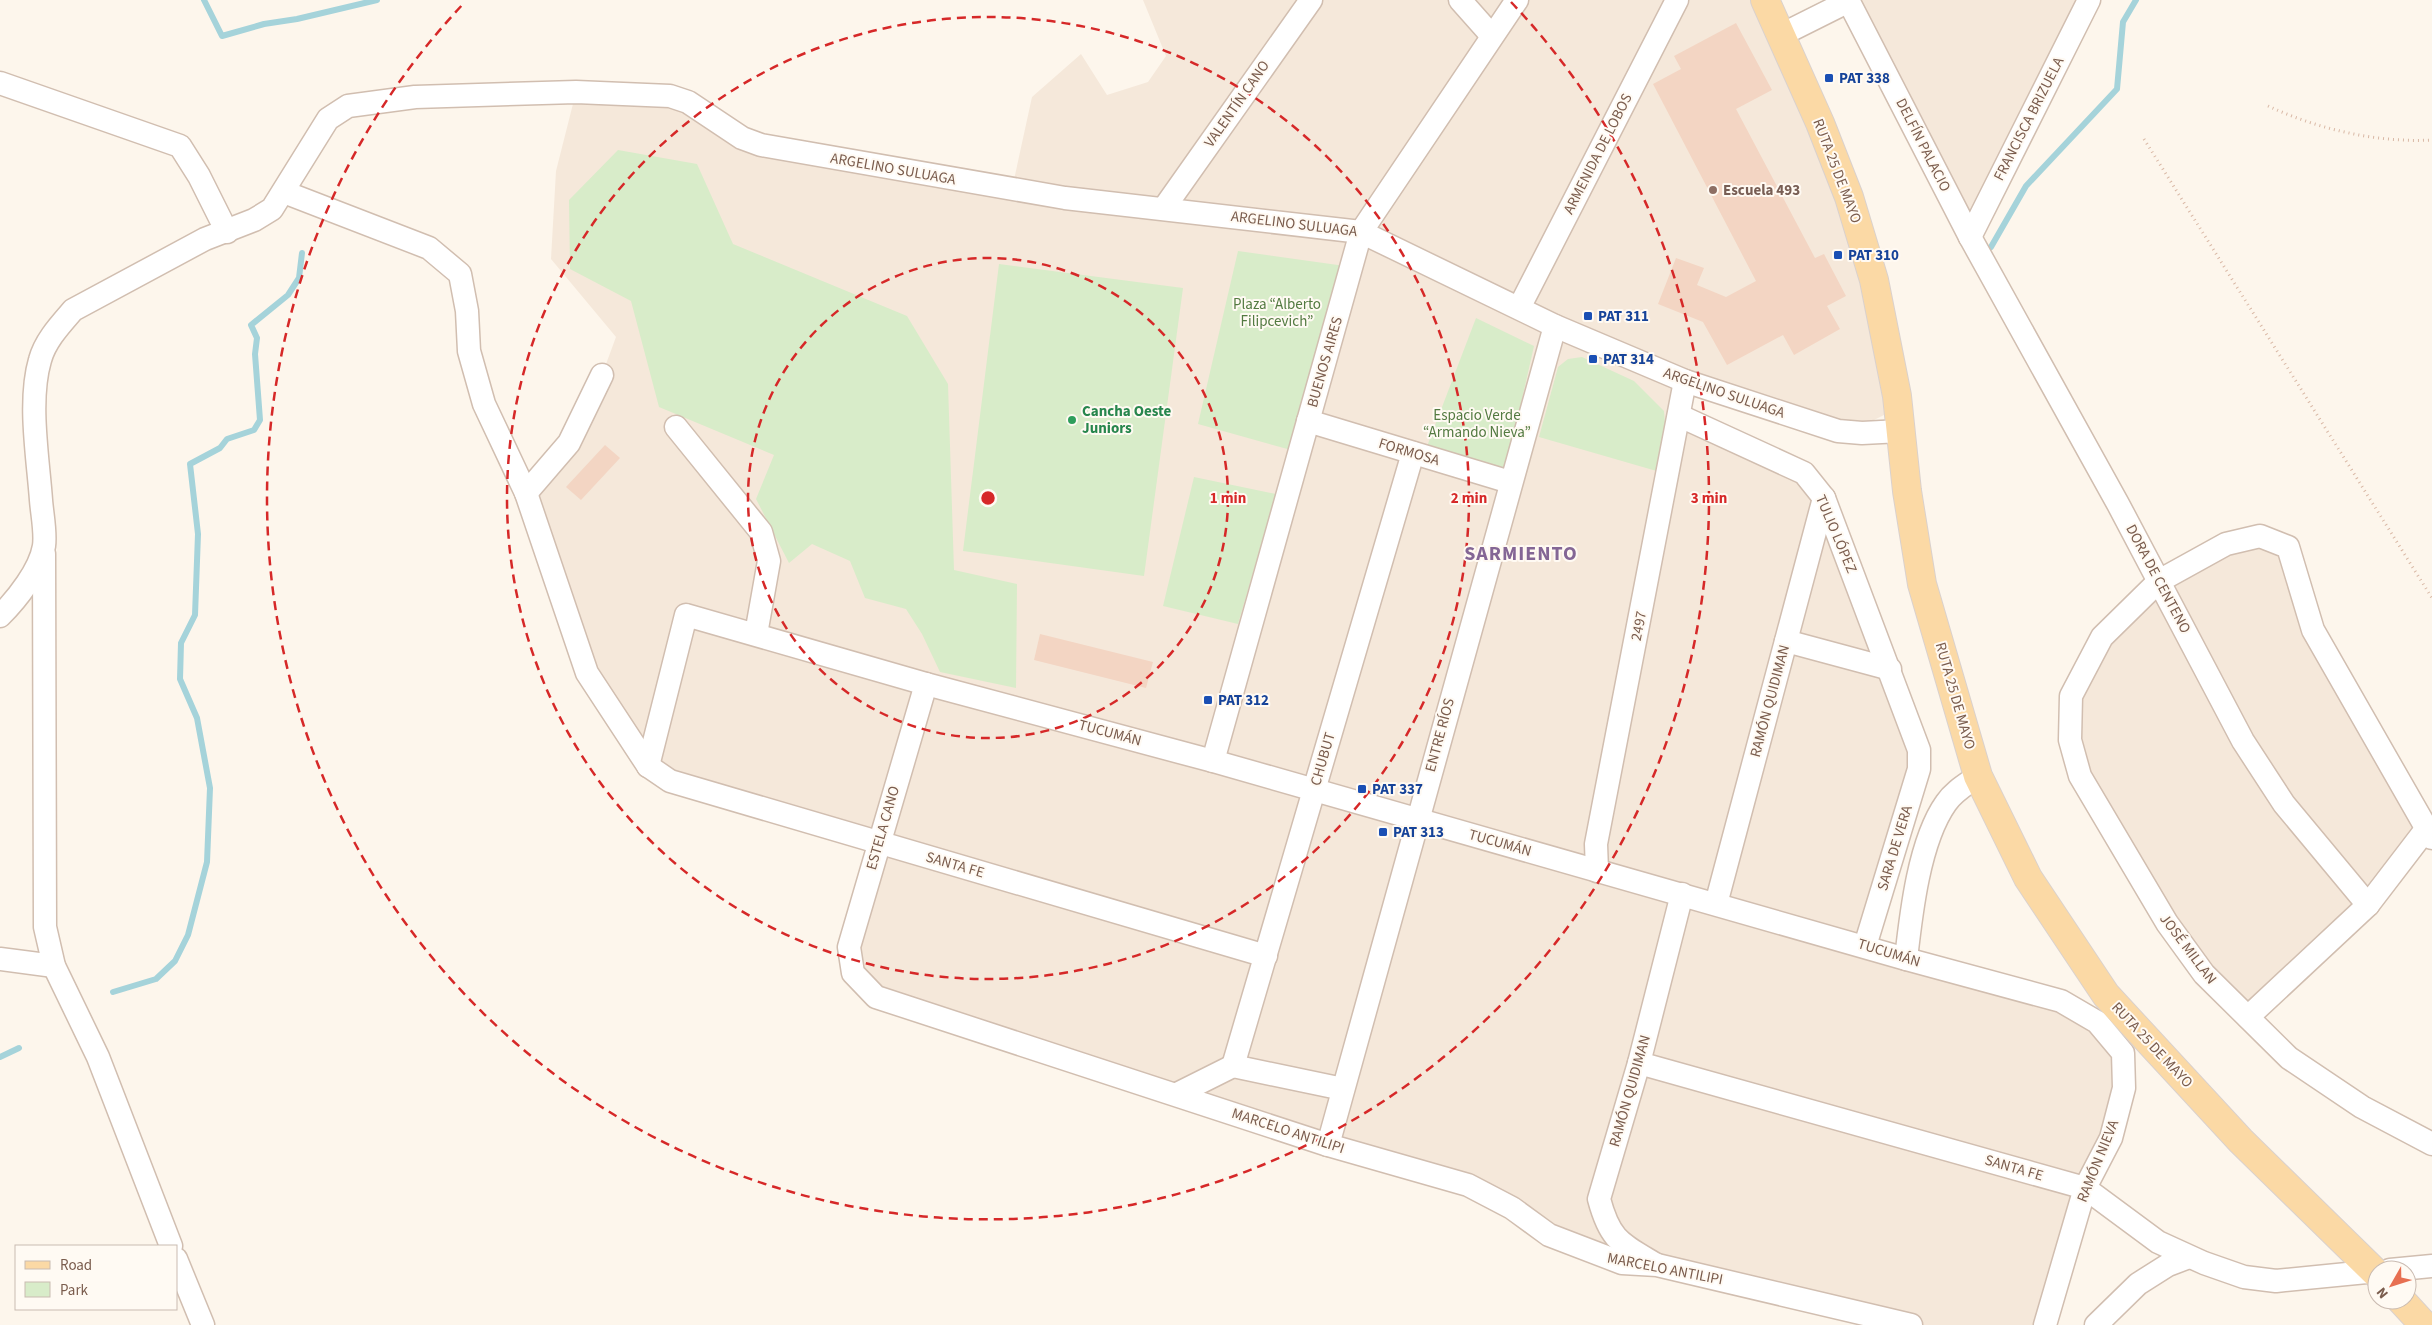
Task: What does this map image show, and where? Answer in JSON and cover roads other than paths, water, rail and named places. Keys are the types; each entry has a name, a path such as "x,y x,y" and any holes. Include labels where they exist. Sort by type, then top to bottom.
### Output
{"main road":[{"name":"RUTA 25 DE MAYO","path":"1764,0 1782,36 1849,197 1874,280 1897,396 1907,492 1922,584 1978,776 2028,878 2106,995 2241,1141 2367,1260"},
{"path":"2410,1310 2424,1325"}],"street":[{"name":"VALENTÍN CANO","path":"1164,208 1310,0"},
{"path":"1460,0 1492,36"},
{"name":"BUENOS AIRES","path":"1213,761 1361,232 1517,0"},
{"name":"ARMENIDA DE LOBOS","path":"1519,308 1677,0"},
{"path":"1782,36 1849,0"},
{"name":"DELFÍN PALACIO","path":"1849,0 1970,237"},
{"name":"FRANCISCA BRIZUELA","path":"1970,237 2088,0"},
{"path":"0,83 180,146 199,176 227,232"},
{"name":"ARGELINO SULUAGA","path":"171,1245 98,1057 54,966 45,927 44,546 35,427 36,380 40,359 47,343 73,310 205,239 254,220 272,209 284,192 315,137 328,119 348,106 415,97 576,92 670,96 688,102 742,138 761,146 1064,198 1361,232 1555,326 1685,381 1838,431 1871,433 1901,431"},
{"path":"284,192 429,248 460,274 467,311 469,351 484,404 526,494 587,673 648,766"},
{"name":"DORA DE CENTENO","path":"1970,237 2159,580 2243,741 2284,804 2368,905"},
{"name":"ENTRE RÍOS","path":"1328,1145 1510,482 1555,326"},
{"path":"526,494 568,443 602,375"},
{"name":"2497","path":"1597,870 1596,844 1680,416 1685,381"},
{"name":"TULIO LÓPEZ","path":"1680,416 1804,473 1824,498 1919,750"},
{"name":"FORMOSA","path":"1308,421 1510,482"},
{"path":"676,427 761,532 769,561 756,634"},
{"name":"CHUBUT","path":"1233,1066 1412,453"},
{"name":"RAMÓN QUIDIMAN","path":"1716,904 1824,498"},
{"path":"2159,580 2226,544 2260,536 2288,547 2313,630 2429,833 2368,905 2248,1017"},
{"path":"0,616 17,599 30,579 44,546"},
{"name":"JOSÉ MILLAN","path":"2159,580 2102,636 2071,696 2070,740 2080,776 2167,922 2204,974 2289,1058 2362,1107 2432,1144"},
{"name":"TUCUMÁN","path":"648,766 686,615 926,684 1314,789 1906,959 2061,1001 2097,1022 2122,1053"},
{"path":"1786,641 1890,669"},
{"name":"ESTELA CANO","path":"853,973 848,946 926,684"},
{"name":"SARA DE VERA","path":"1865,946 1919,769 1919,750"},
{"name":"SANTA FE","path":"648,766 670,781 1266,956"},
{"path":"1906,959 1913,895 1933,828 1945,803 1956,791 1978,776"},
{"name":"RAMÓN QUIDIMAN","path":"1657,1265 1618,1242 1605,1220 1599,1199 1639,1063 1682,894"},
{"path":"0,959 54,966"},
{"name":"MARCELO ANTILIPI","path":"853,973 876,997 1328,1145 1468,1185 1512,1208 1549,1235 1592,1254 1622,1263 1657,1265 1911,1325"},
{"name":"RAMÓN NIEVA","path":"2045,1325 2085,1188 2113,1130 2124,1088 2122,1053"},
{"name":"SANTA FE","path":"1639,1063 2085,1188 2158,1242 2189,1257 2244,1278 2276,1281 2367,1273"},
{"path":"1177,1094 1233,1066 1343,1089"},
{"path":"2096,1325 2138,1284 2168,1265 2189,1257"},
{"path":"178,1264 203,1325"},
{"name":"SANTA FE","path":"2417,1268 2432,1266"}],"waterway":[{"path":"204,0 222,36 264,24 297,19 377,0"},
{"path":"1991,247 2026,186 2117,89 2123,22 2136,0"},
{"path":"113,992 156,979 175,961 188,935 207,862 210,788 197,718 180,679 181,643 195,615 198,534 190,464 220,448 227,439 254,430 260,420 255,354 257,338 251,325 288,295 299,278 302,253"},
{"path":"0,1057 19,1048"}],"place":[{"name":"PAT 338","path":"1829,78"},
{"name":"Escuela 493","path":"1713,190"},
{"name":"PAT 310","path":"1838,255"},
{"name":"PAT 311","path":"1588,316"},
{"name":"PAT 314","path":"1593,359"},
{"name":"Cancha Oeste Juniors","path":"1072,420"},
{"name":"PAT 312","path":"1208,700"},
{"name":"PAT 337","path":"1362,789"},
{"name":"PAT 313","path":"1383,832"}],"district":[{"name":"SARMIENTO","path":"1521,554"}],"park label":[{"name":"Plaza “Alberto Filipcevich”","path":"1277,312"},
{"name":"Espacio Verde “Armando Nieva”","path":"1477,424"}]}
